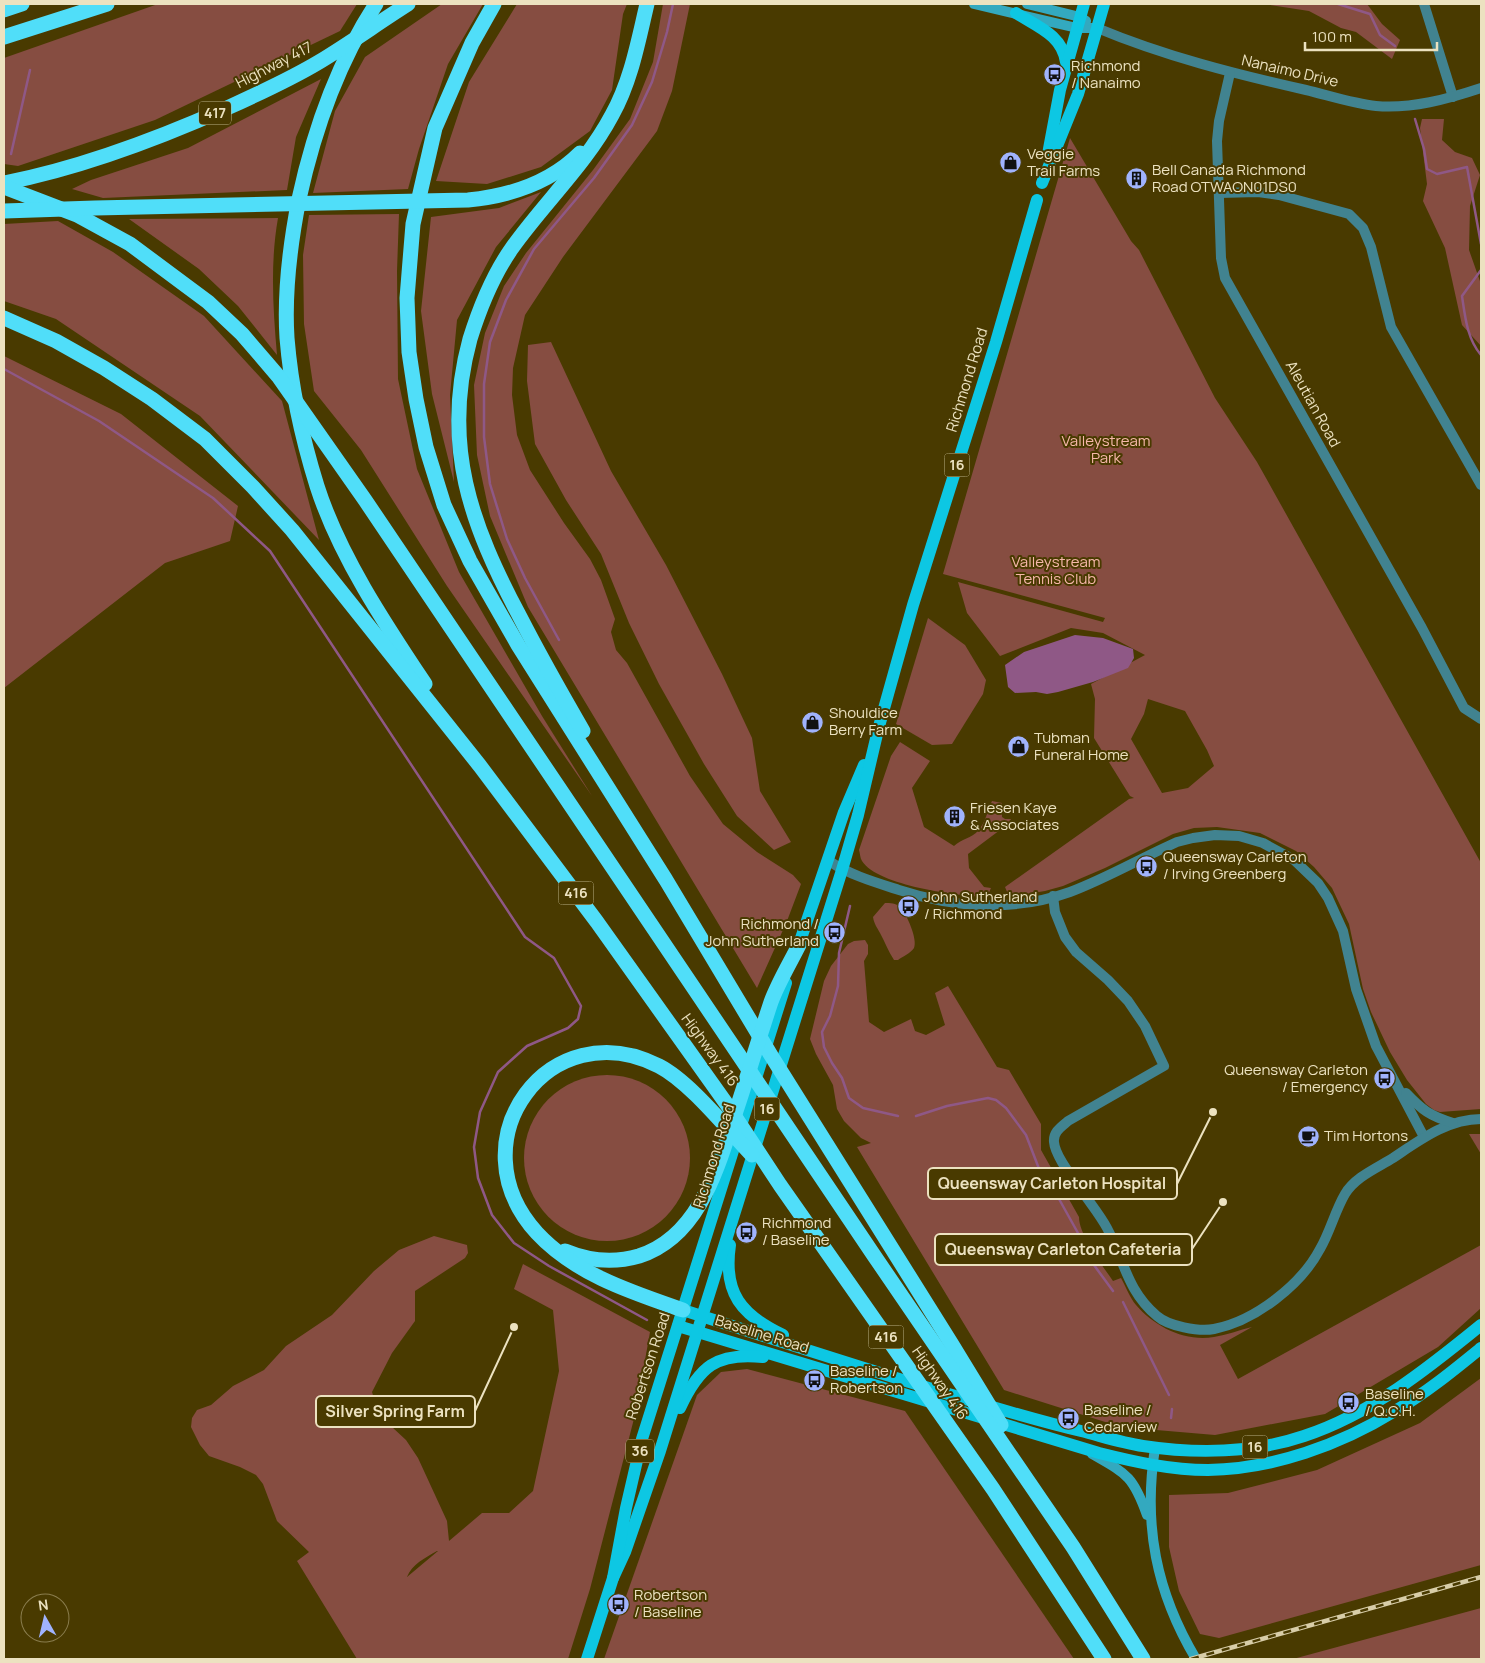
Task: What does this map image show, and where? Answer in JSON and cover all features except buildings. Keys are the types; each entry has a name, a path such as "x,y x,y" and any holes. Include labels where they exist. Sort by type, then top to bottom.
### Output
{"highway":[{"path":"4,10 22,4"},
{"path":"47,23 91,4"},
{"path":"4,37 107,4"},
{"path":"376,4 340,68 316,130 305,174 292,234 287,284 287,337 293,384 315,476 336,532 361,580 400,645 480,766"},
{"name":"Highway 417","path":"4,185 42,176 100,158 181,129 270,89 318,62 408,4"},
{"path":"494,4 468,52 435,128 413,224 407,298 409,352 426,447 444,505 470,561 518,645 666,880 772,1057 994,1415 1028,1466 1073,1547"},
{"path":"647,4 627,81 615,110 583,160 511,250 485,296 473,330 465,362 460,396 460,451 470,505 498,576 666,880"},
{"path":"4,211 438,202 485,198 521,189 554,173 578,156 604,129"},
{"path":"4,185 77,215 130,244 208,302 242,334 278,376 365,500 849,1219 1073,1547 1143,1659"},
{"path":"4,318 56,341 104,368 152,399 205,439 253,486 292,530 480,766"},
{"name":"Highway 416","path":"480,766 597,922 728,1106 780,1185 993,1489 1104,1659"},
{"path":"548,1243 577,1256 610,1260 633,1258 655,1249 685,1225 723,1165 775,1004 799,945"},
{"path":"683,1310 611,1284 577,1265 548,1243 531,1225 511,1192 506,1169 505,1146 507,1133 516,1108 531,1087 559,1065 581,1057 605,1054 627,1055 649,1062 664,1070 692,1093 780,1185"}],"main road":[{"path":"974,4 1016,14 1079,22"},
{"path":"1027,4 1097,28"},
{"name":"Richmond Road","path":"702,1316 842,870 913,605 996,342 1042,183 1060,90 1084,4"},
{"name":"Richmond Road","path":"1042,183 1078,94 1104,4"},
{"path":"1016,14 1047,32 1058,42 1064,51 1067,65"},
{"name":"Richmond Road","path":"799,945 844,812 878,730"},
{"name":"Richmond Road","path":"683,1310 723,1165"},
{"path":"736,1205 728,1269 732,1287 740,1304 752,1317 768,1328 861,1367"},
{"name":"Baseline Road","path":"683,1310 1029,1419 1141,1446 1194,1451 1251,1448 1288,1441 1319,1431 1350,1417 1401,1387 1437,1362 1481,1325"},
{"name":"Robertson Road","path":"587,1659 613,1578 626,1508 642,1440 683,1310"},
{"name":"Robertson Road","path":"613,1578 626,1552 702,1316"},
{"name":"Baseline Road","path":"678,1326 1080,1448 1152,1465 1208,1470 1239,1468 1272,1462 1317,1448 1347,1436 1395,1412 1438,1382 1481,1348"},
{"path":"660,1451 692,1384 697,1376 707,1368 722,1360 739,1356 796,1362"},
{"path":"1080,1448 1116,1468 1130,1479 1138,1491 1150,1523"},
{"path":"1155,1448 1150,1504 1150,1523 1155,1556 1165,1595 1178,1627 1196,1659"}],"street":[{"path":"1424,4 1453,97"},
{"name":"Nanaimo Drive","path":"1097,28 1133,42 1230,73 1376,106 1418,104 1453,97 1481,88"},
{"name":"Aleutian Road","path":"1230,73 1219,121 1217,142 1221,258 1225,278 1422,628 1464,708 1481,719"},
{"path":"1219,193 1258,192 1278,195 1349,214 1363,228 1371,247 1391,327 1481,485"},
{"path":"829,861 842,870 923,898 979,906 1010,905 1070,892 1177,842 1193,838 1214,835 1239,836 1264,843 1294,860 1306,870 1328,898 1343,932 1356,989 1373,1037 1424,1137"},
{"path":"1053,896 1055,912 1065,937 1076,952 1108,980 1128,1001 1145,1026 1164,1066 1068,1121 1056,1132 1054,1137 1054,1145 1062,1160 1106,1228 1131,1286 1145,1306 1159,1318 1187,1328 1213,1330 1240,1321 1263,1309 1294,1282 1314,1261 1345,1193 1351,1186 1424,1137 1453,1124 1472,1119 1481,1119"},
{"path":"1398,1085 1421,1109 1432,1117 1453,1124"}],"green space":[{"path":"158,4 357,4 340,31 155,120 18,166 4,164 4,58"},
{"path":"442,4 483,4 448,64 419,149 408,189 313,193 335,111 365,57"},
{"path":"517,4 627,4 623,14 612,90 590,131 541,167 487,184 436,181 469,82"},
{"path":"663,4 690,4 672,91 657,131 563,257 525,315 513,368 512,395 517,435 530,470 590,559 601,580 615,619 611,632 616,650 627,663 690,776 723,824 757,852 793,875 801,884 787,921 757,988 528,607 490,516 477,455 474,385 485,333 504,286 526,253 593,170 630,119 653,62"},
{"path":"1264,4 1367,4 1382,24 1400,40 1392,59 1356,32 1341,28 1309,11"},
{"path":"321,79 296,137 287,190 103,198 72,189 91,180 188,148"},
{"path":"1422,119 1444,119 1442,140 1455,152 1472,158 1480,175 1470,206 1469,250 1481,284 1481,346 1462,325 1445,248 1423,201 1427,184 1420,128"},
{"path":"1070,138 1131,241 1139,250 1215,398 1257,462 1481,863 1481,1109 1440,1112 1426,1104 1407,1080 1390,1052 1371,1012 1363,989 1349,924 1332,888 1314,867 1296,851 1260,833 1217,827 1194,828 1173,834 1105,868 1063,886 1015,896 1008,894 1005,887 1129,799 1134,798 1130,796 1094,738 1095,699 1091,684 1145,655 1103,633 1071,628 1000,656 967,613 958,582 1103,622 1105,618 943,574","holes":["1148,699 1185,711 1214,766 1188,788 1162,793 1131,739 1144,714"]},
{"path":"541,192 496,247 457,320 450,395 454,482 432,394 421,311 431,217 499,208"},
{"path":"399,214 397,271 398,379 417,469 459,572 542,716 592,796 447,586 361,450 314,391 304,324 303,255 309,215"},
{"path":"278,218 273,269 273,303 277,355 238,306 199,269 129,219"},
{"path":"58,221 113,252 204,316 282,401 319,540 200,416 56,319 4,301 4,224"},
{"path":"551,342 611,471 666,565 722,674 752,738 760,791 791,842 774,850 737,816 704,764 659,684 629,623 601,554 566,500 535,444 527,381 528,345"},
{"path":"4,356 121,414 238,506 230,541 165,563 4,688"},
{"path":"928,618 965,645 986,680 983,694 952,744 932,745 896,724"},
{"path":"900,742 930,761 912,788 924,827 954,846 981,828 992,801 1002,803 1002,817 1011,819 1008,824 968,854 969,868 984,887 991,888 987,897 939,892 901,883 871,870 862,861 859,850 891,756"},
{"path":"885,903 895,904 903,910 913,933 914,948 898,960 894,960 892,957 873,919"},
{"path":"865,940 868,945 868,954 864,961 869,1022 884,1032 911,1019 915,1031 926,1035 945,1025 935,993 948,986 997,1067 1009,1070 1041,1124 1041,1150 1079,1217 1087,1241 1113,1281 1121,1278 1130,1296 1144,1313 1161,1326 1182,1335 1203,1338 1214,1337 1252,1327 1220,1345 1238,1379 1481,1245 1481,1308 1438,1347 1325,1414 1215,1435 1121,1427 1004,1390 857,1147 871,1143 861,1138 844,1121 837,1109 833,1085 810,1039 824,981 831,966 848,944 854,941"},
{"path":"607,1075 639,1081 666,1099 684,1126 690,1158 684,1190 666,1217 639,1235 607,1241 575,1235 548,1217 530,1190 524,1158 530,1126 548,1099 575,1081"},
{"path":"1469,1134 1481,1134 1481,1154"},
{"path":"434,1236 467,1245 468,1253 465,1258 415,1291 415,1321 392,1353 372,1392 379,1415 406,1440 418,1458 447,1521 449,1541 482,1513 509,1513 533,1491 559,1371 553,1310 514,1289 523,1264 650,1332 636,1411 590,1589 568,1659 357,1659 297,1561 309,1552 277,1521 263,1484 256,1475 209,1456 200,1445 191,1427 192,1418 197,1410 211,1405 233,1386 264,1370 286,1346 332,1315 374,1271 399,1250","holes":["438,1551 407,1577 416,1565"]},
{"path":"747,1369 905,1411 1074,1659 604,1659 697,1395 721,1372"},
{"path":"1481,1378 1481,1565 1219,1638 1200,1634 1179,1591 1169,1547 1169,1495 1228,1493 1317,1470 1420,1423"},
{"path":"1481,1608 1481,1659 1293,1659"}],"shaded area":[{"path":"1075,635 1103,638 1133,649 1134,658 1128,668 1093,682 1058,692 1047,694 1036,692 1015,693 1008,687 1005,665 1024,652"}],"waterway":[{"path":"559,640 525,578 507,539 490,484 484,437 484,384 490,342 506,300 534,249 594,178 632,125 652,82 673,4"},
{"path":"1338,4 1370,14 1380,35 1395,46"},
{"path":"11,154 30,70"},
{"path":"1415,119 1424,149 1427,169 1437,174 1467,167 1481,244"},
{"path":"1481,270 1462,296 1470,335 1481,355"},
{"path":"4,369 99,421 213,498 270,551 525,937 554,958 581,1006 578,1019 568,1028 527,1046 498,1072 480,1112 474,1147 478,1178 492,1215 514,1243 549,1266 647,1320"},
{"path":"850,906 839,953 838,986 830,1016 822,1032 824,1047 842,1078 849,1098 863,1108 898,1116"},
{"path":"916,1116 947,1106 988,1098 996,1100 1006,1108 1026,1135 1043,1179 1054,1190 1088,1251 1091,1261 1113,1291"},
{"path":"1123,1302 1169,1395"},
{"path":"1171,1418 1172,1409"}],"railway":[{"path":"1191,1659 1481,1577"}],"place":[{"name":"Richmond / Nanaimo","path":"1055,75"},
{"name":"Veggie Trail Farms","path":"1011,163"},
{"name":"Bell Canada Richmond Road OTWAON01DS0","path":"1136,179"},
{"name":"Shouldice Berry Farm","path":"813,722"},
{"name":"Tubman Funeral Home","path":"1018,747"},
{"name":"Friesen Kaye & Associates","path":"954,817"},
{"name":"Queensway Carleton / Irving Greenberg","path":"1147,866"},
{"name":"John Sutherland / Richmond","path":"908,906"},
{"name":"Richmond / John Sutherland","path":"835,933"},
{"name":"Queensway Carleton / Emergency","path":"1384,1079"},
{"name":"Queensway Carleton Hospital","path":"1213,1112"},
{"name":"Tim Hortons","path":"1308,1136"},
{"name":"Queensway Carleton Cafeteria","path":"1223,1202"},
{"name":"Richmond / Baseline","path":"746,1232"},
{"name":"Silver Spring Farm","path":"514,1327"},
{"name":"Baseline / Robertson","path":"814,1380"},
{"name":"Baseline / Q.C.H.","path":"1349,1403"},
{"name":"Baseline / Cedarview","path":"1068,1419"},
{"name":"Robertson / Baseline","path":"618,1604"}],"park label":[{"name":"Valleystream Park","path":"1106,450"},
{"name":"Valleystream Tennis Club","path":"1056,570"}]}
